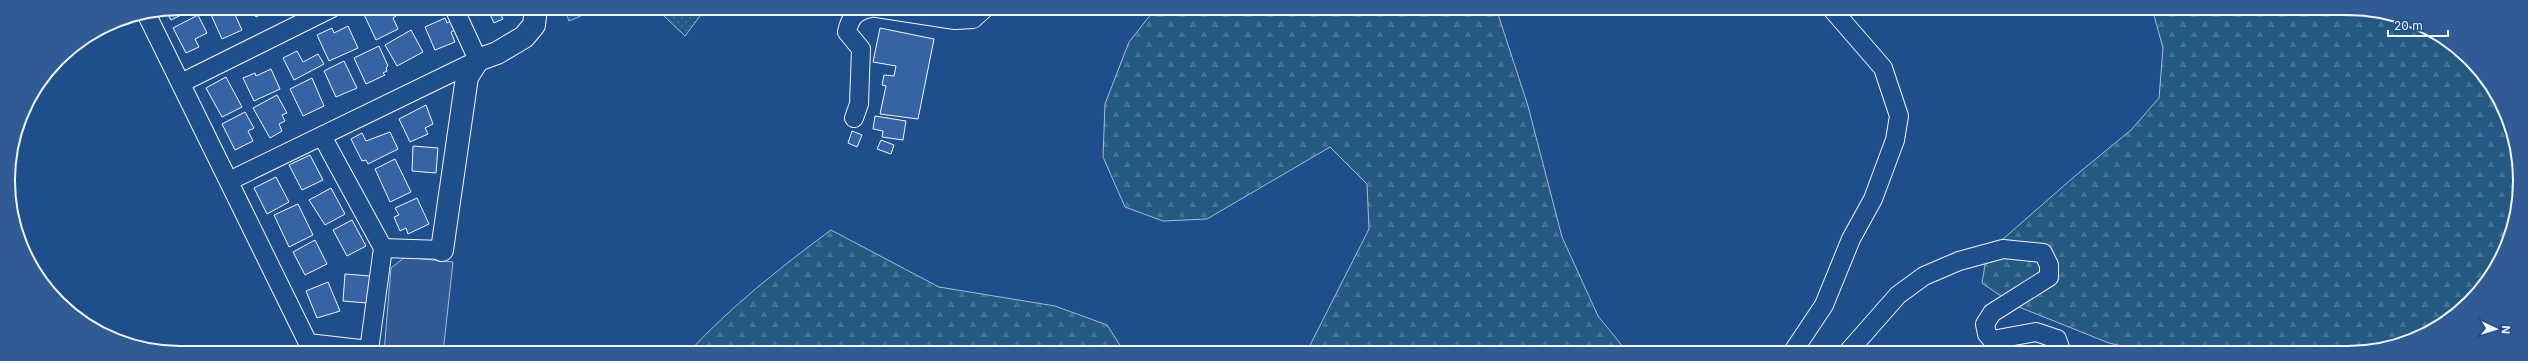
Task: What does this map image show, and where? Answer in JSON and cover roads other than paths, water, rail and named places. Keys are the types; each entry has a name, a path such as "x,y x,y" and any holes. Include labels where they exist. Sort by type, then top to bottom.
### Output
{"street":[{"path":"181,83 318,15"},
{"path":"457,15 478,60"},
{"path":"229,181 497,52 524,37 534,25 535,15"},
{"path":"854,15 849,22 847,32 861,50 859,104 854,118"},
{"path":"922,15 955,20 973,19 977,15"},
{"path":"1797,346 1824,305 1851,239 1873,199 1896,140 1899,116 1884,68 1837,15"},
{"path":"148,18 308,343 334,346"},
{"path":"382,248 442,250 467,77 478,60"},
{"path":"322,136 382,248 370,346"},
{"path":"1853,346 1898,295 1924,276 1959,261 2003,249 2044,253 2049,265 2048,277 1992,313 1985,324 1987,334 1992,340 2036,332 2057,339 2060,346"}]}
